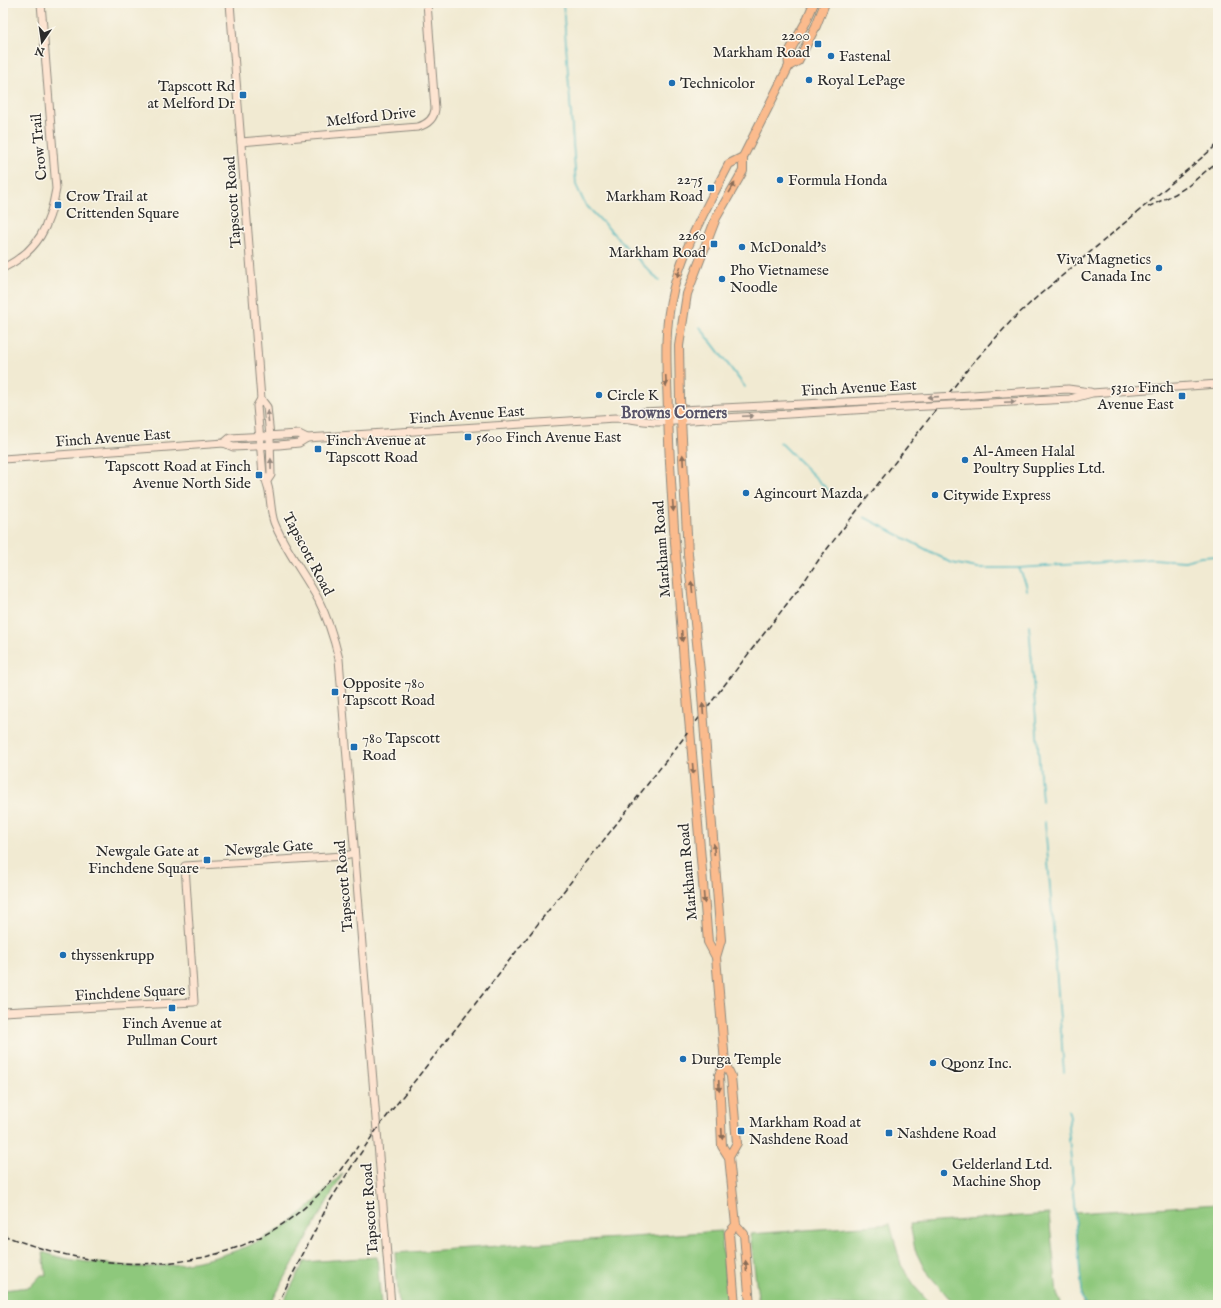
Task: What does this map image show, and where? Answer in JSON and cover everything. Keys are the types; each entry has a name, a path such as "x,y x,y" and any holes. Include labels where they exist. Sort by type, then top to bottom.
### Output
{"main road":[{"name":"Markham Road","path":"729,1157 737,1143 731,1076 725,1063 716,957 721,940 701,682 688,554 679,346 687,294 716,218 742,171 743,157 789,66 788,54 806,22 814,3"},
{"name":"Markham Road","path":"789,66 798,61 816,26 825,3"},
{"name":"Markham Road","path":"716,957 708,942 685,676 668,421 666,352 668,320 673,291 684,255 730,164 743,157"},
{"name":"Markham Road","path":"725,1063 718,1076 722,1146 729,1157 736,1225 744,1234 750,1305"},
{"name":"Markham Road","path":"735,1305 729,1233 736,1225"}],"street":[{"name":"Crow Trail","path":"3,268 19,259 38,242 51,215 54,204 55,182 41,3"},
{"name":"Tapscott Road","path":"230,3 261,399 267,407 270,436 271,475 267,482"},
{"name":"Melford Drive","path":"241,142 418,128 429,122 435,109 427,3"},
{"name":"Finch Avenue East","path":"629,418 643,412 681,410 885,404 971,404 1070,399 1092,393 1218,384"},
{"name":"Finch Avenue East","path":"3,459 224,443 233,447 260,446 299,443 307,438 629,418 643,422 668,421 885,404 972,395 1068,389 1092,393"},
{"name":"Tapscott Road","path":"261,399 257,406 263,475 267,482 274,522 318,599 331,628 339,660 391,1305"},
{"name":"Finch Avenue East","path":"224,443 230,438 260,436 299,434 307,438"},
{"name":"Newgale Gate","path":"185,866 344,856 354,854"},
{"name":"Finchdene Square","path":"3,1012 194,1002 185,866"}],"green space":[{"path":"343,1173 270,1305 3,1305 3,1290 30,1287 41,1275 46,1275 43,1252 75,1260 141,1267 183,1264 224,1255 243,1248 280,1229 309,1207"},
{"path":"1218,1204 1218,1305 1083,1305 1075,1213"},
{"path":"1049,1214 1057,1294 1062,1305 955,1305 925,1270 915,1250 910,1224"},
{"path":"890,1224 901,1265 917,1289 931,1305 759,1305 750,1234"},
{"path":"721,1231 728,1305 399,1305 395,1253"},
{"path":"377,1257 381,1305 282,1305 304,1262"}],"waterway":[{"path":"563,3 576,185 585,204 659,281"},
{"path":"700,327 745,387"},
{"path":"780,442 833,495"},
{"path":"864,517 952,563 977,568 1019,568 1152,559 1185,561 1201,557 1218,556"},
{"path":"1019,568 1027,590"},
{"path":"1029,625 1042,802"},
{"path":"1045,822 1064,1072"},
{"path":"1068,1110 1070,1117 1068,1127 1073,1182 1071,1188 1073,1192 1082,1288 1081,1297 1085,1305"}],"railway":[{"path":"277,1305 330,1201 377,1129 672,753 803,583 820,558 971,365 1013,319 1037,297 1218,144"},
{"path":"1148,207 1188,186 1218,161"},
{"path":"3,1235 42,1249 83,1258 123,1263 164,1263 204,1257 243,1245 279,1226 319,1194 337,1174 358,1146"}],"place":[{"name":"2200 Markham Road","path":"818,44"},
{"name":"Fastenal","path":"831,56"},
{"name":"Royal LePage","path":"809,80"},
{"name":"Technicolor","path":"672,83"},
{"name":"Tapscott Rd at Melford Dr","path":"243,95"},
{"name":"Formula Honda","path":"780,180"},
{"name":"2275 Markham Road","path":"711,188"},
{"name":"Crow Trail at Crittenden Square","path":"58,205"},
{"name":"2260 Markham Road","path":"714,244"},
{"name":"McDonald's","path":"742,247"},
{"name":"Viva Magnetics Canada Inc","path":"1159,268"},
{"name":"Pho Vietnamese Noodle","path":"722,279"},
{"name":"Circle K","path":"599,395"},
{"name":"5310 Finch Avenue East","path":"1182,396"},
{"name":"5600 Finch Avenue East","path":"468,437"},
{"name":"Finch Avenue at Tapscott Road","path":"318,449"},
{"name":"Al-Ameen Halal Poultry Supplies Ltd.","path":"965,460"},
{"name":"Tapscott Road at Finch Avenue North Side","path":"259,475"},
{"name":"Agincourt Mazda","path":"746,493"},
{"name":"Citywide Express","path":"935,495"},
{"name":"Opposite 780 Tapscott Road","path":"335,692"},
{"name":"780 Tapscott Road","path":"354,747"},
{"name":"Newgale Gate at Finchdene Square","path":"207,860"},
{"name":"thyssenkrupp","path":"63,955"},
{"name":"Finch Avenue at Pullman Court","path":"172,1008"},
{"name":"Durga Temple","path":"683,1059"},
{"name":"Qponz Inc.","path":"933,1063"},
{"name":"Markham Road at Nashdene Road","path":"741,1131"},
{"name":"Nashdene Road","path":"889,1133"},
{"name":"Gelderland Ltd. Machine Shop","path":"944,1173"}],"district":[{"name":"Browns Corners","path":"674,414"}]}
